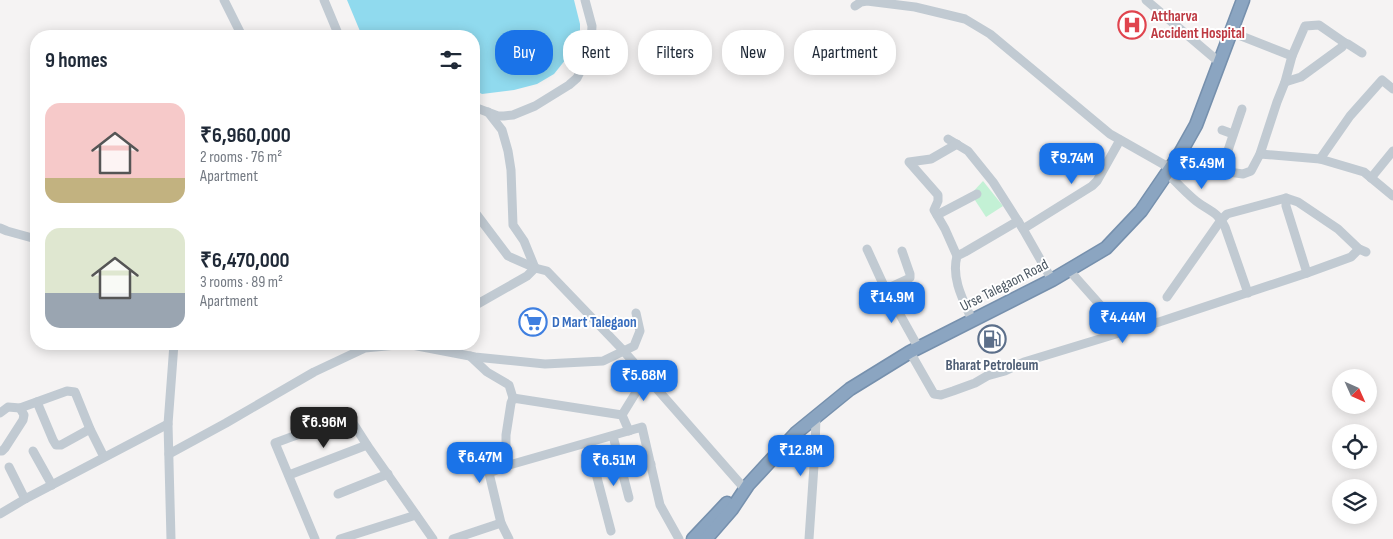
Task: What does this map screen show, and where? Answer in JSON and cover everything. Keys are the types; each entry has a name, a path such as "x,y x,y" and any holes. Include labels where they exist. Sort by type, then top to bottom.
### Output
{"highway":[{"name":"Urse Talegaon Road","path":"712,537 746,486 796,433 850,389 914,349 1052,280 1106,248 1141,211 1172,166 1196,125 1243,0"},
{"path":"693,539 746,486"}],"street":[{"path":"224,0 239,30"},
{"path":"324,0 336,30"},
{"path":"480,110 504,116 512,115 535,106 559,92 577,78 591,43 592,26 585,0"},
{"path":"1146,0 1219,62"},
{"path":"859,3 867,1 915,7 965,19 990,34 1110,134 1120,140 1172,166 1243,174 1251,171 1260,154 1292,56 1305,26 1319,25 1362,53"},
{"path":"1231,32 1292,56"},
{"path":"1285,82 1301,77 1345,43"},
{"path":"1320,159 1350,116 1382,80 1393,89"},
{"path":"1221,171 1242,109"},
{"path":"488,112 502,130 508,152 511,170 513,225 524,241 535,268"},
{"path":"1222,130 1233,134"},
{"path":"948,138 968,152 993,182 1021,225 1052,280"},
{"path":"957,256 1021,225 1092,186 1097,182 1120,140"},
{"path":"957,144 930,159 909,162 938,195 938,201 934,210 957,256 955,264 956,275 972,320"},
{"path":"1371,178 1393,151"},
{"path":"1260,154 1320,159 1364,172 1393,196"},
{"path":"1172,166 1196,201 1216,214 1221,220 1248,293"},
{"path":"937,215 976,194"},
{"path":"1286,198 1286,206 1307,273"},
{"path":"867,249 934,394 941,395 975,384 987,376 1024,362 1116,334 1120,330 1159,322 1248,293 1351,257 1362,250 1322,218 1298,202 1286,198 1227,214 1167,297"},
{"path":"480,218 508,256 546,271 624,351 746,486"},
{"path":"0,228 30,237"},
{"path":"886,289 910,278 902,251"},
{"path":"480,303 527,276 535,268"},
{"path":"1069,270 1117,324 1120,330"},
{"path":"439,350 470,356 545,364 603,361 634,346 640,332 636,313"},
{"path":"171,539 168,424 174,350"},
{"path":"168,454 314,372 361,350"},
{"path":"470,356 486,372 509,385 513,398 506,435 506,466"},
{"path":"622,415 646,376"},
{"path":"0,413 8,407 20,408 67,391 75,392 104,457"},
{"path":"513,398 622,415"},
{"path":"36,402 56,445 61,445 90,429"},
{"path":"0,451 5,448 23,420 24,415 20,408"},
{"path":"622,415 629,431"},
{"path":"808,539 816,415"},
{"path":"316,539 275,443 349,417 433,539"},
{"path":"0,514 168,424"},
{"path":"509,539 501,523 489,473 506,466 642,427 660,505 679,539"},
{"path":"613,436 629,498"},
{"path":"588,444 611,531"},
{"path":"289,475 367,445"},
{"path":"33,451 52,485"},
{"path":"622,471 651,464"},
{"path":"9,467 25,499"},
{"path":"338,494 388,474"},
{"path":"340,539 416,515"},
{"path":"453,539 501,523"}],"green space":[{"path":"983,181 1003,206 986,217 971,194"}],"water":[{"path":"347,0 574,0 580,24 580,30 563,30 563,63 553,75 553,30 495,30 495,75 552,75 537,84 514,90 482,94 480,93 480,30 360,30"}],"place":[{"name":"Attharva Accident Hospital","path":"1132,25"},
{"name":"D Mart Talegaon","path":"533,322"},
{"name":"Bharat Petroleum","path":"992,339"}]}
